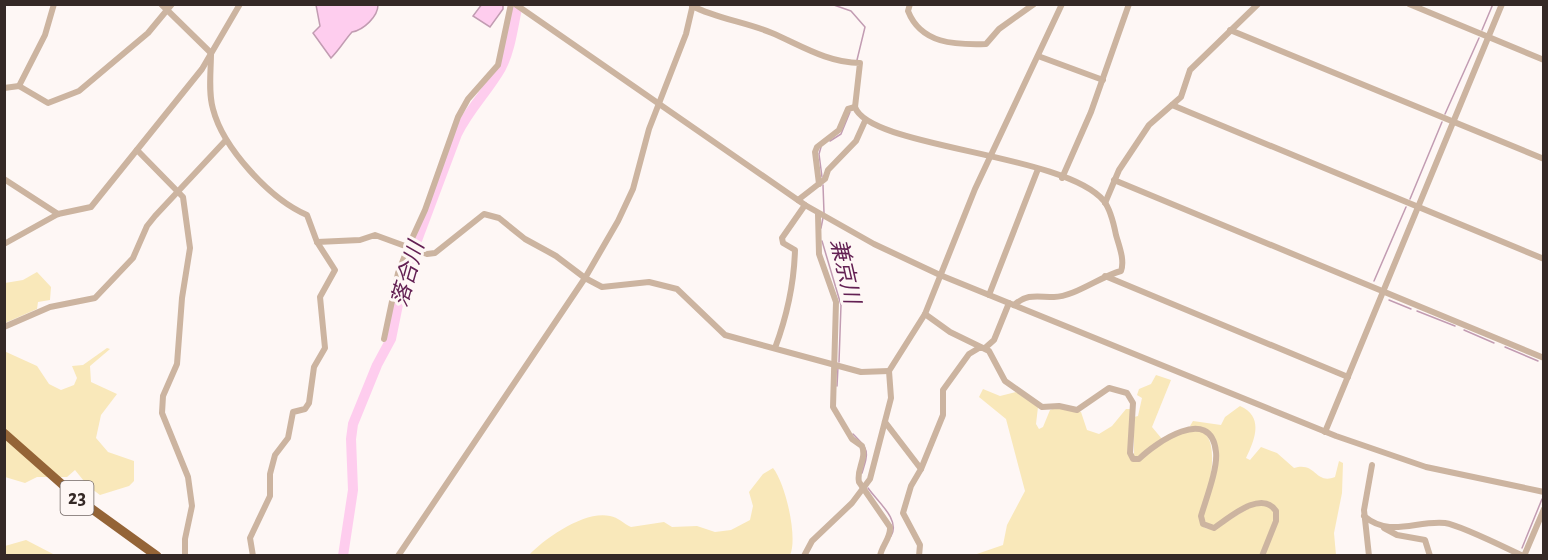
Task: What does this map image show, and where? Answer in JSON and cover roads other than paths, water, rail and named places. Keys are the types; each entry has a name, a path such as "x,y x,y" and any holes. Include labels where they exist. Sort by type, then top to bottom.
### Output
{"highway":[{"name":"23","path":"4,433 81,501 157,555"},
{"name":"23","path":"4,439 78,504 150,555"}],"street":[{"path":"19,86 45,35 54,4"},
{"path":"161,4 211,53 212,108 226,140 260,182 307,215 317,242 335,270 320,297 325,348 314,367 309,403 305,409 293,412 288,438 275,455 270,474 270,496 250,538 253,555"},
{"path":"4,88 19,86 48,103 79,91 148,33 172,4"},
{"path":"4,244 58,214 91,207 202,69 240,4"},
{"path":"384,339 398,273 425,210 458,117 468,99 498,65 511,4"},
{"path":"515,4 798,200 874,244 940,275 1325,432 1426,467 1544,492"},
{"path":"910,4 908,11 918,30 940,39 963,44 986,44 999,29 1034,4"},
{"path":"804,555 812,541 852,503 865,486 891,398 889,371 925,314 956,232 1062,4"},
{"path":"1062,178 1102,80 1129,4"},
{"path":"1105,202 1114,180 1149,125 1181,97 1190,70 1206,58 1230,30 1248,16 1258,4"},
{"path":"1409,4 1544,60"},
{"path":"1325,432 1502,4"},
{"path":"398,555 585,279 633,189 649,129 686,34 692,5 712,16 773,34 812,53 857,63 860,82 852,108 839,130 817,147 821,182"},
{"path":"1230,30 1544,159"},
{"path":"1038,56 1102,80"},
{"path":"1173,105 1544,259"},
{"path":"852,108 865,121 931,143 992,155 1038,169 1086,188 1105,202 1124,265 1121,271 1055,297 1041,295 1023,297 1011,304 994,340 985,348 979,348 969,354 943,390 943,416 921,470 911,486 903,513 921,545 919,555"},
{"path":"798,200 821,182 828,170 856,141 865,121"},
{"path":"4,327 50,306 95,298 133,258 147,226 226,140"},
{"path":"138,150 183,197 190,248 182,298 177,364 163,396 162,413 188,477 192,506 185,539 185,555"},
{"path":"989,295 1038,169"},
{"path":"4,179 58,214"},
{"path":"1114,180 1544,358"},
{"path":"775,348 788,316 794,270 795,250 783,243 782,238 805,204"},
{"path":"317,242 360,240 375,235 427,254 440,252 484,214 489,214 499,218 525,239 556,255 585,279 602,287 649,282 677,290 725,335 827,365 837,365 861,372 889,371"},
{"path":"821,215 819,254 836,302 837,365 833,407 852,439 862,446 864,452 857,478 865,486 890,527 891,533 881,546 880,555"},
{"path":"1104,276 1348,377"},
{"path":"925,314 950,332 985,348 994,357 1005,381 1042,407 1059,406 1077,410 1109,388 1127,393 1133,403 1130,453 1133,459 1139,459 1153,447 1181,430 1192,428 1204,432 1212,441 1216,452 1202,516 1203,524 1214,528 1257,502 1269,504 1276,511 1276,521 1262,555"},
{"path":"885,422 921,470"},
{"path":"1369,555 1364,516 1372,465"},
{"path":"1378,525 1399,529 1445,523 1523,555 1544,509"},
{"path":"1364,516 1397,535 1425,540 1430,555"}],"waterway":[{"name":"落合川","path":"343,556 353,490 351,439 353,424 377,365 391,339 404,275 457,134 501,68 509,45 518,4"},
{"name":"兼京川","path":"831,4 851,11 865,27 857,60"},
{"path":"1482,30 1493,4"},
{"path":"1445,114 1479,38"},
{"name":"兼京川","path":"830,141 841,134 850,112"},
{"path":"1410,199 1442,122"},
{"name":"兼京川","path":"821,147 819,154 822,177"},
{"name":"兼京川","path":"823,185 824,213"},
{"path":"1374,281 1406,207"},
{"name":"兼京川","path":"821,228 823,218"},
{"name":"兼京川","path":"822,241 841,305 839,362"},
{"path":"1389,300 1411,309"},
{"path":"1417,311 1455,326"},
{"path":"1464,330 1494,343"},
{"path":"1505,347 1538,361"},
{"name":"兼京川","path":"837,386 838,367"},
{"name":"兼京川","path":"853,434 866,451 862,473"},
{"name":"兼京川","path":"868,488 890,517 893,524 891,536"},
{"path":"1522,548 1542,499"}]}
